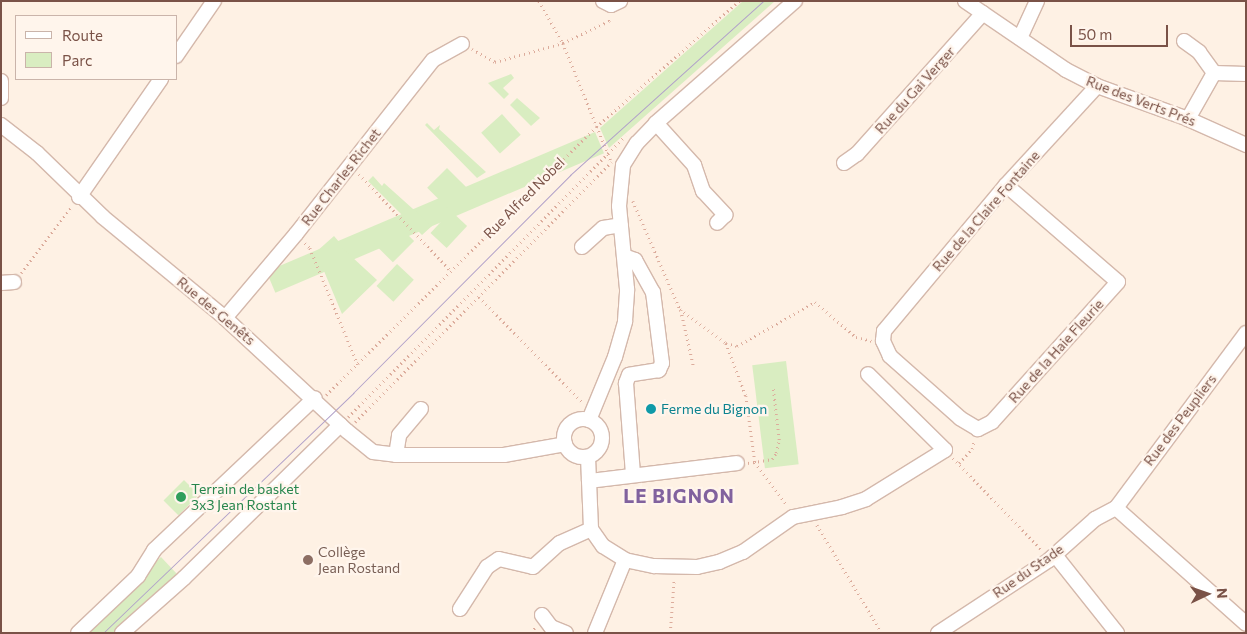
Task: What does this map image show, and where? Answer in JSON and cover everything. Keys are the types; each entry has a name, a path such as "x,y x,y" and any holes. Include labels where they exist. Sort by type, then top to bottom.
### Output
{"street":[{"path":"591,413 603,439 598,450 588,457 576,456 565,444 565,432 572,422 591,413 615,357 625,321 624,256 618,163 656,123 795,1"},
{"name":"Rue des Verts Prés","path":"965,1 1066,70 1097,86 1188,119 1246,145"},
{"path":"1020,38 1037,1"},
{"path":"178,53 214,2"},
{"name":"Rue du Gai Verger","path":"844,163 857,154 983,14"},
{"path":"1184,41 1199,52 1214,73"},
{"name":"Rue Charles Richet","path":"226,318 296,234 433,60 462,44"},
{"path":"1214,73 1246,74"},
{"path":"1188,119 1214,73"},
{"path":"79,197 160,80"},
{"path":"1,81 1,98"},
{"name":"Rue de la Claire Fontaine","path":"883,341 884,331 890,323 1006,185 1097,86"},
{"path":"656,123 694,165 703,191 725,216"},
{"name":"Rue des Genêts","path":"1,125 37,153 79,197 226,318 315,398 344,428"},
{"name":"Rue de la Haie Fleurie","path":"883,341 890,356 960,418 978,428 992,422 1118,282 1006,185"},
{"path":"582,247 604,228 621,225"},
{"path":"624,256 635,260 653,292 662,363 659,370 629,374 626,383 633,475"},
{"name":"Rue des Peupliers","path":"1116,508 1246,333"},
{"path":"588,457 591,528 603,546 625,560 675,568 712,563 743,552 792,517 842,508 866,498 945,450 868,374"},
{"path":"78,633 138,576 154,550 315,398"},
{"path":"396,455 399,435 421,409"},
{"path":"122,633 184,578 344,428 373,452 396,455 504,455 565,444"},
{"path":"589,480 737,463"},
{"path":"1116,508 1246,624"},
{"name":"Rue du Stade","path":"938,633 1052,557 1095,519 1116,508"},
{"path":"460,609 487,567 499,559 533,567 560,543 591,528"},
{"path":"1052,557 1117,633"},
{"path":"595,633 625,560"},
{"path":"542,614 551,627 566,633"}],"path":[{"path":"344,428 618,163 606,152 563,43 539,1"},
{"name":"Rue Alfred Nobel","path":"315,398 330,394 596,127 739,1"},
{"path":"462,44 495,62 563,43 609,21 611,3"},
{"path":"344,428 606,152"},
{"path":"351,165 451,271"},
{"path":"7,282 79,197"},
{"path":"633,202 680,309 694,368"},
{"path":"296,234 310,248 358,365"},
{"path":"479,297 591,413"},
{"path":"680,309 726,343 737,346 814,302 856,337 883,341"},
{"path":"726,343 746,396 755,462 790,508"},
{"path":"737,463 772,459 777,448 773,388"},
{"path":"959,463 972,449"},
{"path":"945,450 1052,557"},
{"path":"808,514 882,633"},
{"path":"670,633 675,568"}],"green space":[{"path":"743,1 775,1 609,148 600,128"},
{"path":"511,74 514,78 503,88 509,94 504,99 488,83"},
{"path":"517,98 540,118 531,126 510,105"},
{"path":"502,114 521,135 500,154 481,133"},
{"path":"427,123 434,130 440,125 439,129 486,172 477,178 425,125"},
{"path":"595,132 604,153 275,293 266,271"},
{"path":"447,168 467,188 447,208 427,188"},
{"path":"373,176 382,186 384,183 432,226 422,235 368,181"},
{"path":"451,211 467,226 447,248 431,233"},
{"path":"395,222 414,241 393,262 374,243"},
{"path":"334,236 340,243 339,245 377,280 342,314 316,252"},
{"path":"397,264 414,280 393,302 377,286"},
{"path":"786,361 799,464 765,468 752,365"},
{"name":"Terrain de basket 3x3 Jean Rostant","path":"184,480 199,495 178,515 163,501"},
{"path":"161,557 177,574 115,633 82,633"}],"tram line":[{"path":"103,633 353,393 570,175 763,1"}],"place":[{"name":"Ferme du Bignon","path":"651,409"},
{"name":"Terrain de basket 3x3 Jean Rostant","path":"181,497"},
{"name":"Collège Jean Rostand","path":"308,560"}],"district":[{"name":"LE BIGNON","path":"679,496"}]}
